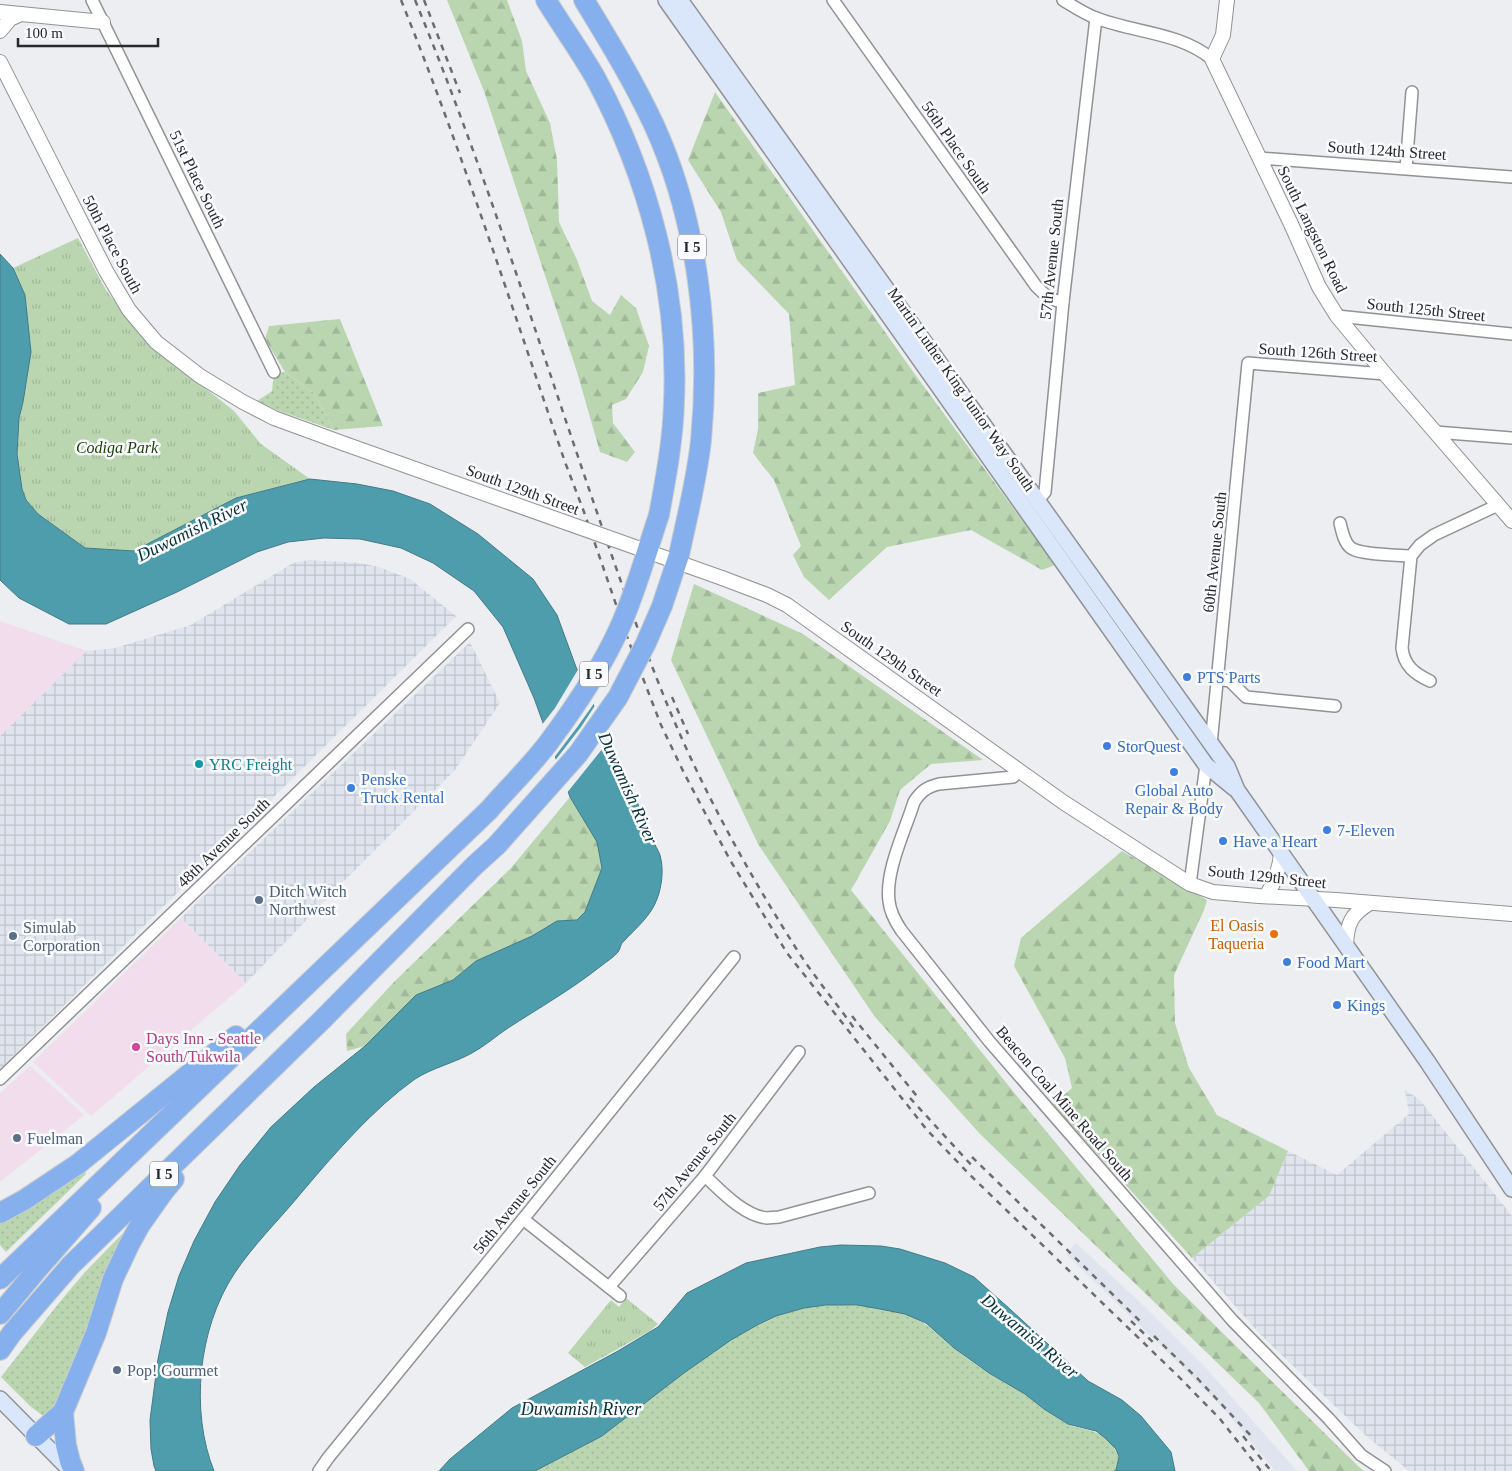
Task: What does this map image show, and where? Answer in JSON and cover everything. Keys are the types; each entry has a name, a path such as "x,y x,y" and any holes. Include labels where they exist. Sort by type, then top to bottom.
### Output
{"highway":[{"name":"I 5","path":"0,1280 489,810 548,742 578,701 618,630 659,515 667,472 672,437 675,370 669,298 660,248 641,179 616,118 594,76 546,0"},
{"name":"I 5","path":"0,1350 39,1300 72,1265 322,1020 474,866 498,845 578,754 618,697 646,643 662,606 679,556 694,490 701,442 705,384 703,330 697,265 672,168 655,126 630,75 584,0"},
{"path":"0,1213 24,1200 78,1164 352,941"},
{"path":"36,1436 63,1412 96,1333 113,1279 140,1225 164,1191 322,1020"},
{"path":"0,1314 34,1272 192,1094"},
{"path":"63,1412 66,1445 73,1471"}],"main road":[{"name":"Martin Luther King Junior Way South","path":"666,0 1206,765 1237,790"},
{"name":"Martin Luther King Junior Way South","path":"680,0 1227,766 1237,790 1460,1109 1512,1189"},
{"name":"Martin Luther King Junior Way South","path":"1460,1109 1487,1135 1512,1171"},
{"path":"0,1399 73,1471"}],"street":[{"name":"51st Place South","path":"92,0 274,372"},
{"name":"56th Place South","path":"832,0 1036,286 1046,297 1062,302"},
{"path":"1062,0 1096,18 1186,43 1201,50 1212,59 1223,35 1227,0"},
{"path":"0,12 103,22"},
{"path":"0,31 10,19 20,14"},
{"name":"57th Avenue South","path":"1037,501 1045,492 1062,302 1096,18"},
{"name":"South Langston Road","path":"1212,59 1319,287 1337,316 1384,374 1512,521"},
{"name":"50th Place South","path":"2,68 106,271 129,310 156,342 200,376 243,402"},
{"path":"1406,168 1412,92"},
{"name":"South 124th Street","path":"1259,158 1512,177"},
{"name":"South 125th Street","path":"1337,316 1512,334"},
{"name":"South 126th Street","path":"1248,363 1384,374"},
{"name":"60th Avenue South","path":"1211,744 1248,363"},
{"name":"South 129th Street","path":"243,402 274,418 722,578 767,595 787,605 1063,802 1190,884 1213,892 1512,914"},
{"path":"1435,432 1512,438"},
{"path":"1430,681 1411,669 1402,656 1411,556 1420,545 1434,534 1498,505"},
{"path":"1340,523 1347,543 1352,548 1366,552 1411,556"},
{"name":"48th Avenue South","path":"0,1079 468,629"},
{"path":"1218,679 1230,681 1246,696 1335,706"},
{"path":"1190,884 1206,765"},
{"name":"Beacon Coal Mine Road South","path":"1019,770 1012,777 939,784 929,786 921,792 914,802 890,874 888,890 893,916 901,930 989,1041 1232,1320 1329,1419 1361,1455 1385,1471"},
{"path":"1266,896 1276,878 1281,852"},
{"path":"1346,945 1351,920 1360,908 1370,903"},
{"name":"56th Avenue South","path":"319,1471 734,956"},
{"name":"57th Avenue South","path":"609,1287 705,1176 800,1052"},
{"path":"705,1176 734,1203 750,1213 766,1218 778,1217 869,1193"},
{"path":"523,1219 620,1296"}],"shaded area":[{"path":"309,560 359,563 379,567 410,579 456,616 0,1069 0,736 87,651 115,648 191,625 293,563"},
{"path":"0,621 87,651 0,736"},
{"path":"470,642 500,703 455,770 341,884 246,983 181,918"},
{"path":"181,918 246,983 91,1116 33,1062"},
{"path":"30,1066 84,1115 0,1182 0,1093"},
{"path":"1405,1090 1420,1100 1512,1216 1512,1471 1409,1471 1364,1434 1261,1335 1192,1258 1269,1196 1288,1151 1337,1175 1409,1114"},
{"path":"1076,1243 1145,1307 1206,1368 1297,1471 1275,1471 1223,1408 1066,1254"}],"green space":[{"path":"447,0 507,0 522,41 526,71 550,123 557,160 559,222 577,260 592,301 610,315 621,295 636,308 649,346 643,372 626,399 612,405 613,423 635,452 627,462 600,452 577,372 484,91"},
{"path":"715,92 914,373 1055,565 1042,570 971,530 887,547 829,600 804,577 793,555 801,546 774,480 753,453 758,429 758,393 795,385 789,314 737,260 721,212 688,160"},
{"name":"Codiga Park","path":"78,238 106,290 139,334 234,411 261,444 310,479 236,498 134,551 85,548 38,514 26,500 22,489 17,454 19,418 31,352 25,295 13,268"},
{"path":"340,319 383,426 334,430 315,394 285,372 265,339 269,326"},
{"path":"285,372 315,394 334,430 271,408 257,401 272,391 274,374"},
{"path":"694,584 803,634 983,760 931,764 900,790 890,821 851,890 1016,1095 1174,1285 1364,1471 1309,1471 1259,1403 980,1134 875,1017 758,844 671,660"},
{"path":"570,797 597,842 602,868 585,912 577,920 557,921 532,936 476,961 453,980 416,995 365,1046 347,1051 346,1034 394,982 511,868"},
{"path":"1122,851 1207,900 1174,975 1175,1023 1189,1068 1217,1115 1288,1151 1269,1196 1192,1258 1053,1105 1072,1088 1065,1058 1014,966 1021,938"},
{"path":"85,1170 86,1174 6,1252 0,1245 0,1221"},
{"path":"130,1226 55,1410 43,1416 30,1406 1,1377 85,1272"},
{"path":"626,1298 658,1324 650,1331 585,1367 568,1353 611,1300 619,1307"},
{"path":"826,1305 886,1309 920,1320 976,1364 998,1379 1021,1391 1061,1420 1102,1436 1116,1450 1118,1461 1116,1470 535,1471 602,1436 684,1373 731,1340 759,1324 775,1316 804,1308"}],"water":[{"name":"Duwamish River","path":"0,254 13,268 25,295 31,352 19,418 17,454 22,489 26,500 38,514 85,548 134,551 236,498 310,479 357,484 393,491 430,504 478,534 533,579 557,615 576,667 636,798 661,860 661,883 654,905 643,921 623,942 616,954 579,983 477,1050 422,1075 399,1091 341,1147 241,1263 222,1296 212,1320 202,1371 200,1397 202,1423 206,1448 214,1471 156,1471 151,1449 150,1420 158,1359 168,1312 179,1276 194,1241 215,1202 240,1165 271,1127 314,1087 365,1046 416,995 453,980 476,961 532,936 557,921 577,920 585,912 602,868 597,842 570,797 534,698 503,627 474,591 433,563 401,548 360,539 324,538 288,542 257,552 177,592 106,624 69,624 19,598 0,580"},
{"name":"Duwamish River","path":"841,1245 881,1246 900,1249 945,1263 974,1277 1088,1381 1122,1400 1141,1416 1171,1452 1175,1471 1114,1471 1116,1470 1119,1457 1116,1449 1105,1438 1096,1431 1068,1424 1044,1409 1025,1394 989,1373 954,1348 926,1323 905,1314 880,1309 857,1305 826,1305 804,1308 776,1316 759,1324 731,1340 684,1373 602,1436 535,1471 439,1471 450,1459 512,1408 618,1351 658,1327 687,1293 746,1263 820,1247"}],"pier":[{"path":"579,668 595,702 553,759 541,726 555,708"},
{"path":"596,704 611,736 566,794 554,762"}],"railway":[{"path":"401,0 466,172 629,642 661,725 730,860 787,953 927,1130 969,1174 1179,1377 1220,1419 1261,1471"},
{"path":"415,0 484,182 619,575 672,716 713,804 760,890 801,956 854,1028"},
{"path":"424,0 460,93"},
{"path":"672,697 688,734"},
{"path":"852,1016 920,1100"},
{"path":"910,1098 974,1168"},
{"path":"972,1157 1142,1323"},
{"path":"1131,1321 1157,1346"},
{"path":"1154,1336 1198,1379 1253,1438"},
{"path":"1243,1436 1271,1471"}],"place":[{"name":"PTS Parts","path":"1187,677"},
{"name":"StorQuest","path":"1107,746"},
{"name":"YRC Freight","path":"199,764"},
{"name":"Global Auto Repair & Body","path":"1174,772"},
{"name":"Penske Truck Rental","path":"351,788"},
{"name":"7-Eleven","path":"1327,830"},
{"name":"Have a Heart","path":"1223,841"},
{"name":"Ditch Witch Northwest","path":"259,900"},
{"name":"El Oasis Taqueria","path":"1274,934"},
{"name":"Simulab Corporation","path":"13,936"},
{"name":"Food Mart","path":"1287,962"},
{"name":"Kings","path":"1337,1005"},
{"name":"Days Inn - Seattle South/Tukwila","path":"136,1047"},
{"name":"Fuelman","path":"17,1138"},
{"name":"Pop! Gourmet","path":"117,1370"}]}
